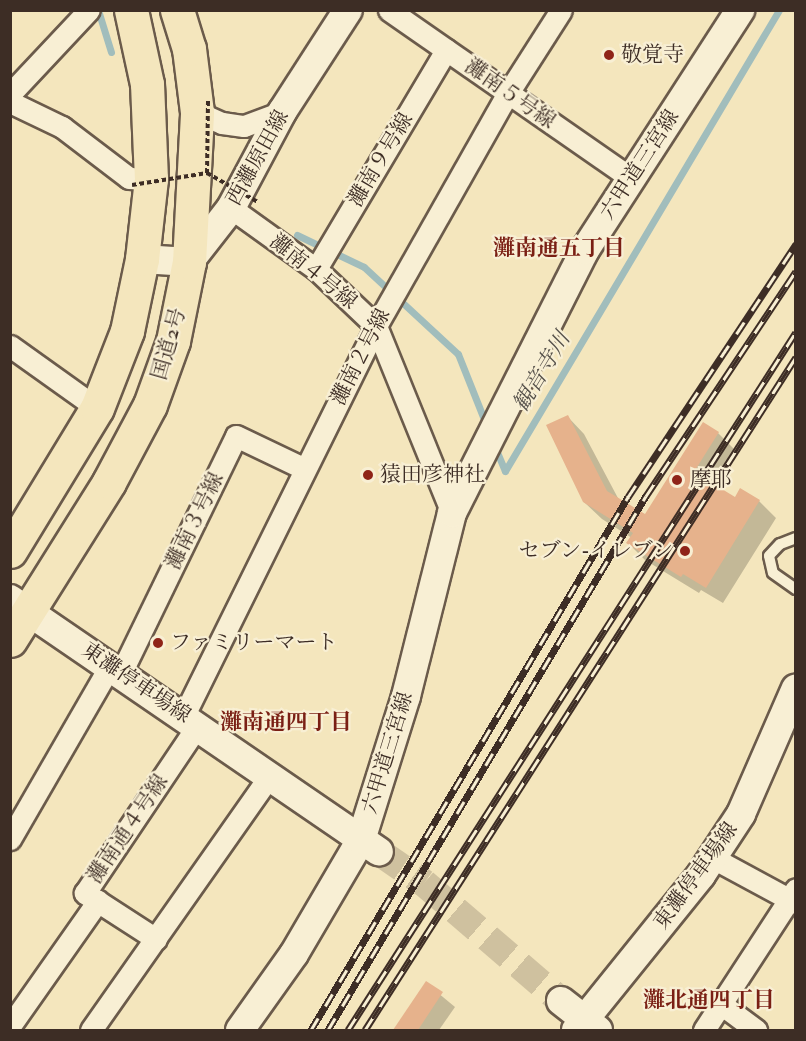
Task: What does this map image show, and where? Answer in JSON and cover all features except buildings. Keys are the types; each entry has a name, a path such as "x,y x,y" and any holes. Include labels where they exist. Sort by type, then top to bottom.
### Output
{"highway":[{"name":"国道2号","path":"10,551 97,408 127,331 142,260 141,182 147,84 130,10"},
{"name":"国道2号","path":"10,640 21,606 150,405 173,341 189,262 202,105 177,10"}],"street":[{"path":"10,94 89,10"},
{"name":"西灘原田線","path":"189,262 231,208 282,112 348,10"},
{"name":"灘南５号線","path":"389,10 631,178"},
{"name":"灘南２号線","path":"191,720 305,469 376,326 508,93 561,10"},
{"name":"六甲道三宮線","path":"240,1030 370,846 452,513 585,250 740,10"},
{"name":"灘南９号線","path":"318,266 446,50"},
{"path":"10,102 62,127 129,178 141,182"},
{"path":"202,105 222,123 244,126 282,112"},
{"name":"灘南４号線","path":"231,208 318,266 376,326 452,513"},
{"path":"142,260 189,262"},
{"path":"10,346 97,408"},
{"name":"灘南３号線","path":"115,670 236,436 305,469"},
{"name":"東灘停車場線","path":"21,606 191,720 370,846"},
{"path":"10,839 115,670"},
{"name":"東灘停車場線","path":"561,1001 586,1027 741,814 795,688"},
{"name":"灘南通４号線","path":"156,939 85,893 191,720"},
{"path":"92,1030 270,776"},
{"path":"704,1030 793,897 711,857"},
{"path":"10,1026 98,902"},
{"path":"721,1004 756,1030"}],"lane":[{"path":"795,538 780,544 769,556 773,573 795,589"}],"path":[{"path":"202,105 207,172"},
{"path":"141,182 207,172 258,202"}],"waterway":[{"name":"観音寺川","path":"98,10 111,52"},
{"name":"観音寺川","path":"505,471 779,10"},
{"name":"観音寺川","path":"297,235 364,267 458,354 487,427"},
{"name":"観音寺川","path":"494,445 505,471"}],"tunnel":[{"path":"379,852 424,883 561,1001"}],"railway":[{"path":"311,1030 628,497 796,244"},
{"path":"328,1030 646,496 796,271"},
{"path":"348,1030 796,332"},
{"path":"365,1030 796,357"}],"place":[{"name":"敬覚寺","path":"609,55"},
{"name":"猿田彦神社","path":"368,475"},
{"name":"摩耶","path":"677,480"},
{"name":"セブン-イレブン","path":"685,551"},
{"name":"ファミリーマート","path":"158,643"}],"district":[{"name":"灘南通五丁目","path":"559,249"},
{"name":"灘南通四丁目","path":"286,723"},
{"name":"灘北通四丁目","path":"709,1001"}]}
